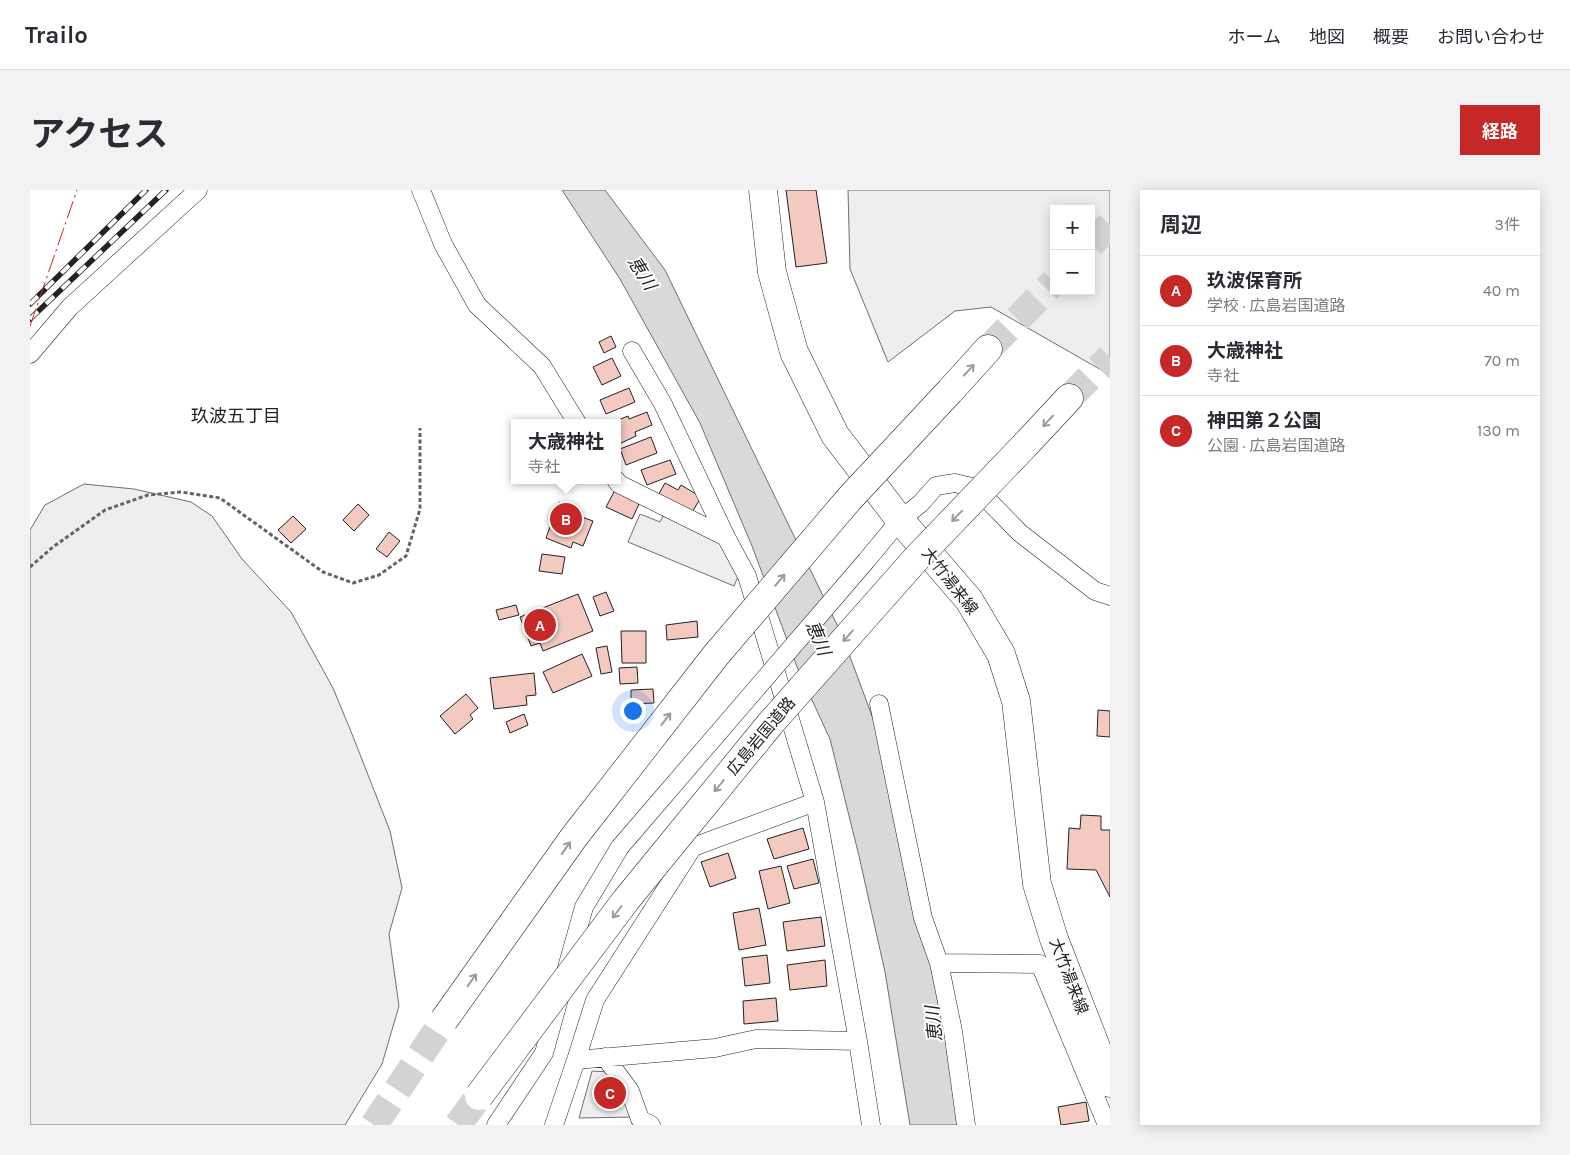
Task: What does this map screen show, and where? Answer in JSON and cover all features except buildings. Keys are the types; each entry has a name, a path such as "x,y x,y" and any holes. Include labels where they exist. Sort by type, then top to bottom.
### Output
{"main road":[{"name":"大竹湯来線","path":"763,190 772,272 794,352 835,435 900,520 969,600 1001,654 1016,700 1037,884 1054,939 1110,1083"},
{"path":"444,1020 574,837 716,655 850,498 988,349"},
{"name":"広島岩国道路","path":"479,1096 626,900 770,724 915,560 1069,398"}],"street":[{"path":"30,354 70,307 198,190"},
{"path":"421,190 443,244 477,305 542,366 575,419"},
{"path":"632,351 663,404 726,537 747,576 815,802 858,1041 871,1125"},
{"path":"496,1125 544,1053 584,907 620,847 900,520 921,503 936,486 955,483 976,488 1020,533 1095,591 1110,596"},
{"path":"619,484 726,537"},
{"path":"879,704 923,918 939,963 953,1031 966,1125"},
{"path":"554,1125 595,1000 694,847 815,802"},
{"path":"939,963 1040,964 1107,1125"},
{"path":"576,1060 715,1048 756,1038 858,1041"},
{"path":"605,1057 630,1091 640,1119 651,1125"}],"path":[{"path":"30,567 53,547 105,510 148,495 181,492 220,498 323,572 353,583 380,575 406,556 420,509 420,428"}],"shaded area":[{"path":"848,190 1110,190 1110,375 991,307 955,311 888,362 850,269"},
{"path":"84,484 134,489 191,502 212,516 242,559 291,612 333,688 352,734 390,831 402,888 389,934 399,1006 382,1064 345,1125 30,1125 30,530 45,505"},
{"path":"640,514 660,522 663,516 723,541 739,574 734,586 628,542"},
{"path":"592,1071 610,1072 636,1117 579,1118"}],"water":[{"name":"恵川","path":"562,190 605,190 665,270 842,635 885,751 966,1125 910,1125 885,972 830,739 799,672 752,546 700,423 620,279"}],"tunnel":[{"path":"1095,240 1110,225"},
{"path":"988,349 1050,286"},
{"path":"1069,398 1110,357"},
{"path":"374,1125 444,1020"},
{"path":"458,1125 479,1096"}],"railway":[{"path":"30,304 146,190"},
{"path":"30,319 166,190"}],"power":[{"path":"30,326 77,190"}],"place":[{"name":"大歳神社","path":"566,519"},
{"name":"玖波保育所","path":"540,625"},
{"name":"神田第２公園","path":"610,1093"}],"district":[{"name":"玖波五丁目","path":"236,416"}]}
